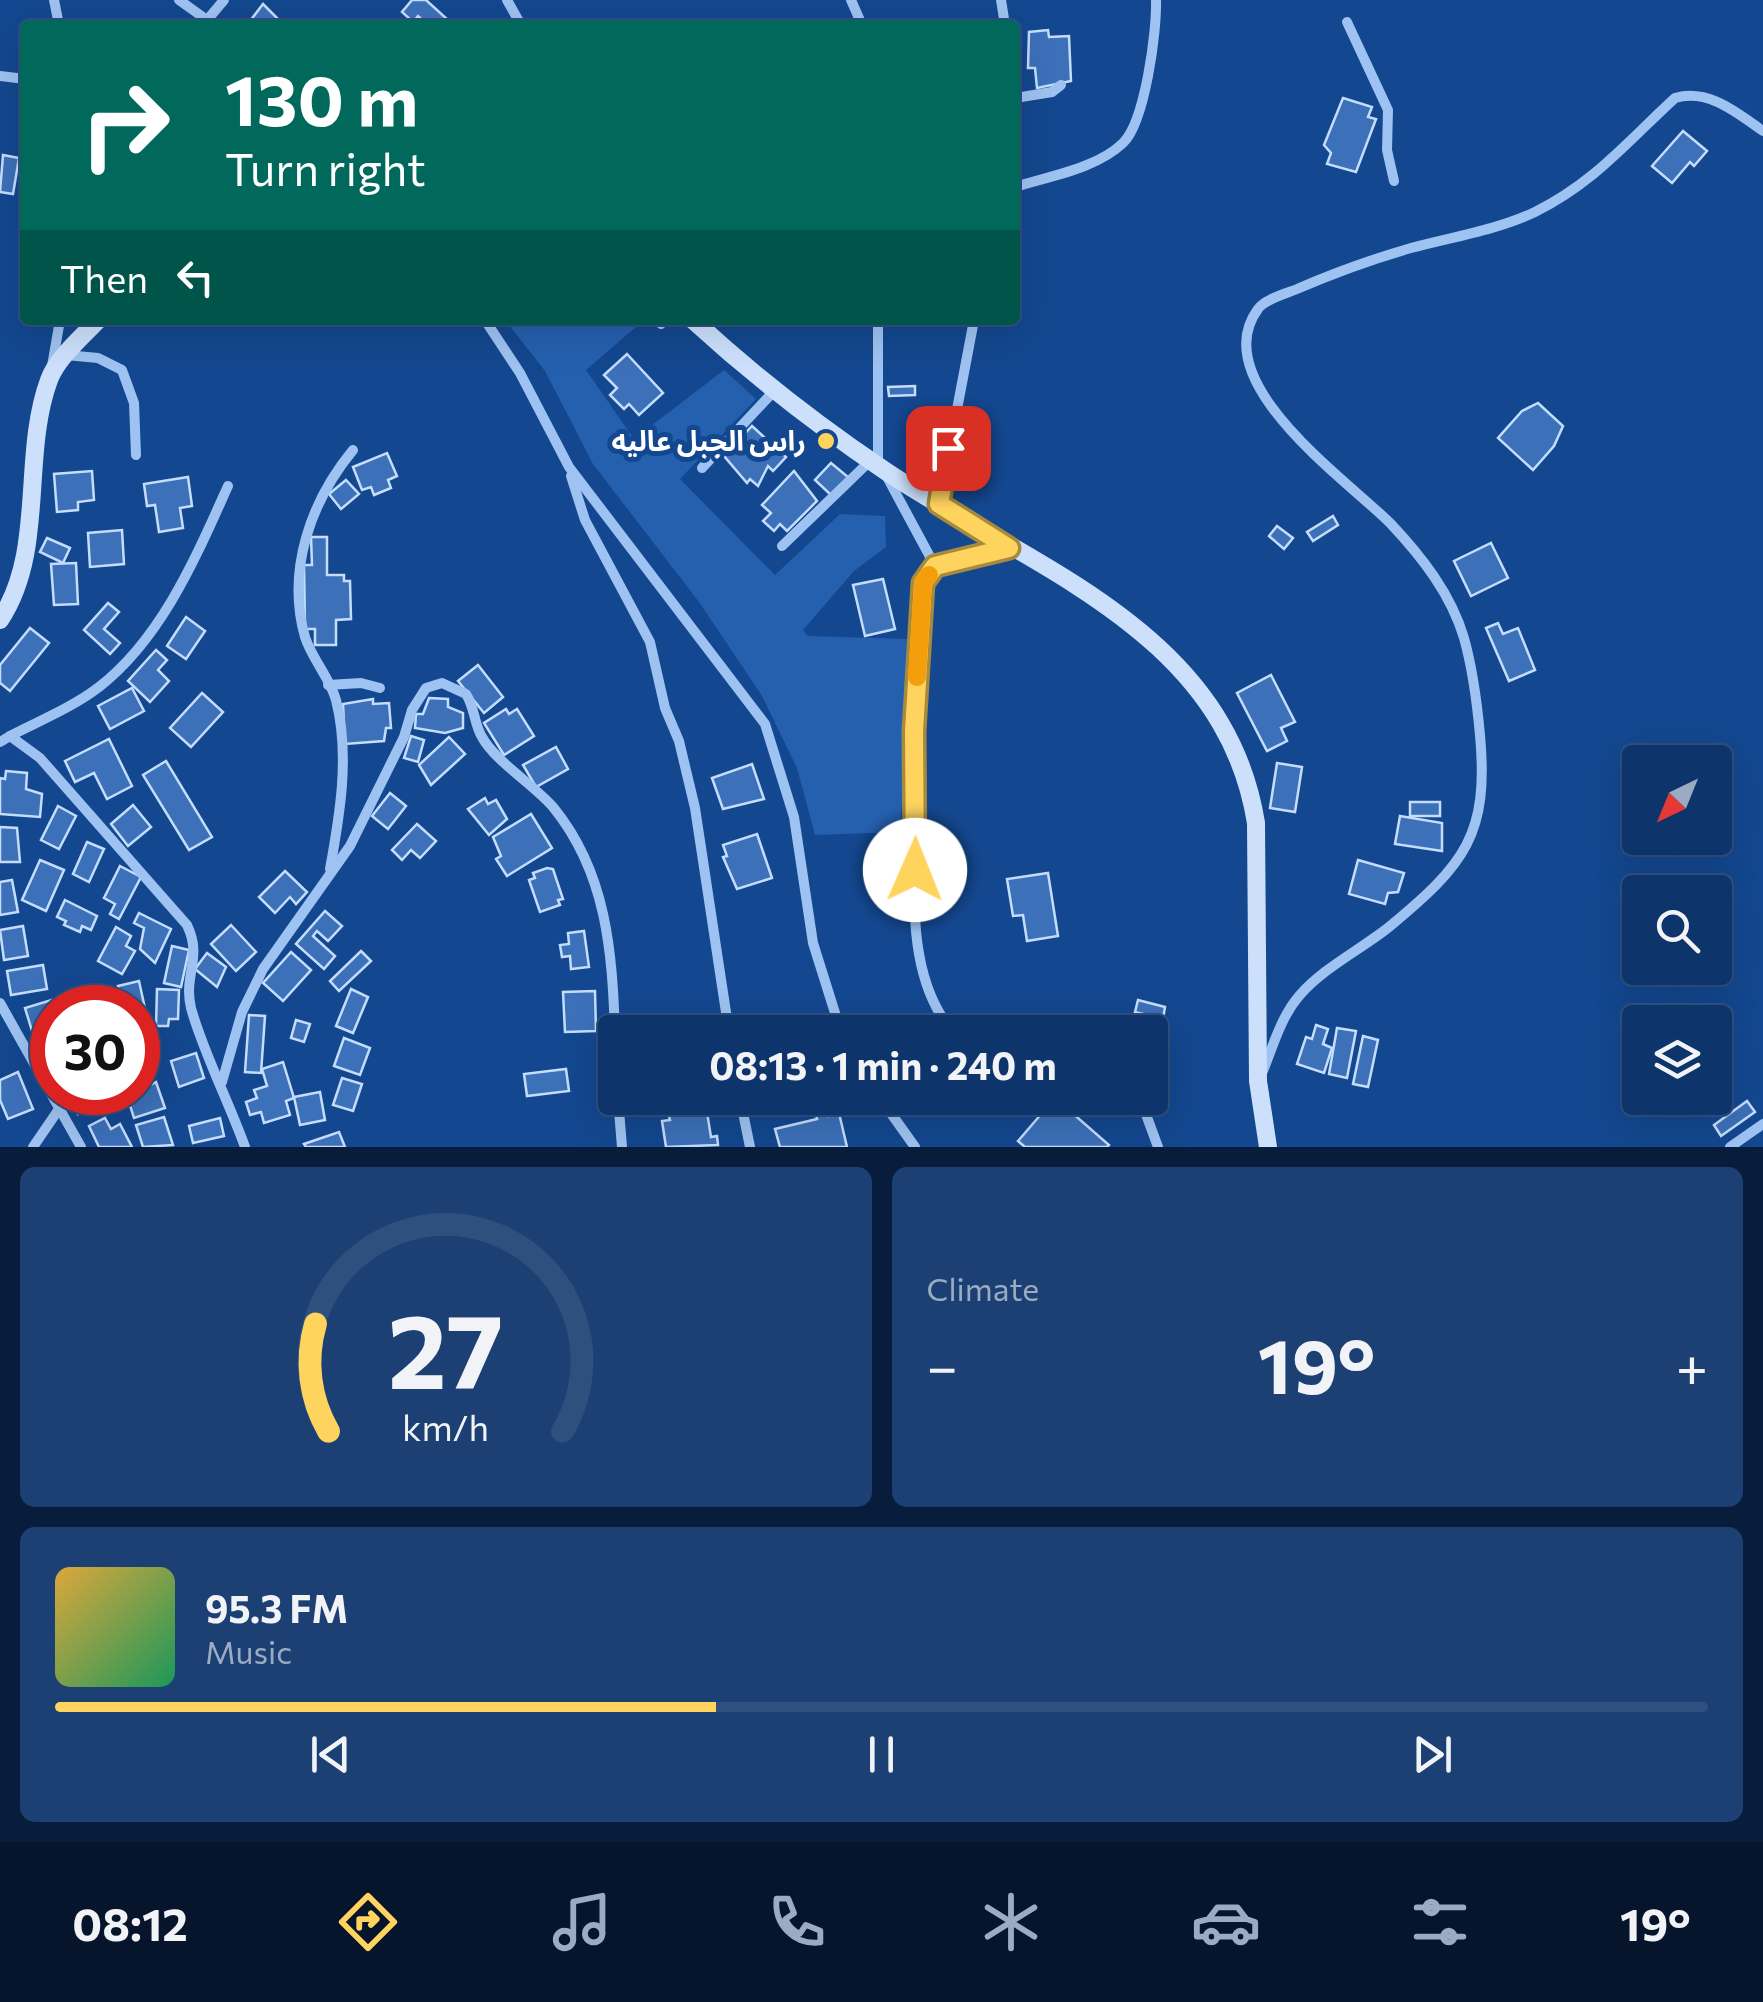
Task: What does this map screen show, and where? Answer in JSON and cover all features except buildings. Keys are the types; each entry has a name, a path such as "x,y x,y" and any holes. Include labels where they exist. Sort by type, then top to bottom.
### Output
{"street":[{"path":"179,0 208,20"},
{"path":"1020,185 1086,165 1125,142 1146,89 1156,0"},
{"path":"1347,22 1388,110 1387,150 1394,181"},
{"path":"1020,97 1052,92 1061,85"},
{"path":"1258,1081 1286,1014 1300,994 1388,928 1458,858 1478,820 1484,789 1473,673 1448,601 1434,576 1388,522 1351,492 1270,406 1254,381 1250,363 1253,317 1260,304 1320,280 1532,213 1594,178 1675,98 1691,93 1712,99 1763,131"},
{"path":"0,620 23,569 35,444 59,325"},
{"path":"50,376 94,325"},
{"path":"488,325 520,373 569,468 765,724 794,817 813,943 836,1015"},
{"path":"699,325 774,390 877,465 1009,548 1082,587 1144,633 1204,694 1234,744 1249,783 1256,823 1258,1081 1268,1147"},
{"path":"878,325 877,465 935,566"},
{"path":"939,504 973,325"},
{"path":"66,356 98,358 122,370 134,403 136,455"},
{"path":"702,468 774,390"},
{"path":"328,875 343,769 335,698 304,635 300,561 325,484 353,450"},
{"path":"782,546 877,465"},
{"path":"569,468 584,520 650,642 665,708 680,741 695,808 726,1015"},
{"path":"5,739 95,690 125,664 194,562 228,486"},
{"path":"938,1015 921,958 914,904 914,731 923,583 935,566 1009,548"},
{"path":"328,685 362,683 380,688"},
{"path":"222,1082 242,1012 263,969 350,846 420,696 426,688 442,683 455,685 473,705 482,738 554,808 597,890 614,960 616,1015"},
{"path":"5,739 40,758 187,925 197,954 190,976 191,1007 245,1147"},
{"path":"0,1003 30,1057"},
{"path":"33,1147 55,1115"},
{"path":"62,1115 80,1147"},
{"path":"619,1115 622,1147"},
{"path":"743,1115 750,1147"},
{"path":"892,1115 915,1147"},
{"path":"1146,1115 1158,1147"},
{"path":"1730,1147 1763,1124"}],"shaded area":[{"path":"509,325 638,325 586,370 634,439 724,370 756,399 680,479 775,575 840,514 885,516 886,547 854,571 803,630 808,636 908,639 909,708 900,832 815,835 797,768 762,696 699,602 593,464 545,371"}],"slow traffic":[{"path":"917,677 923,583 929,575"}],"place":[{"name":"راس الجبل عاليه","path":"826,441"}],"route":[{"path":"915,870 914,731 923,583 935,566 1009,548 939,504 948,448"}]}
